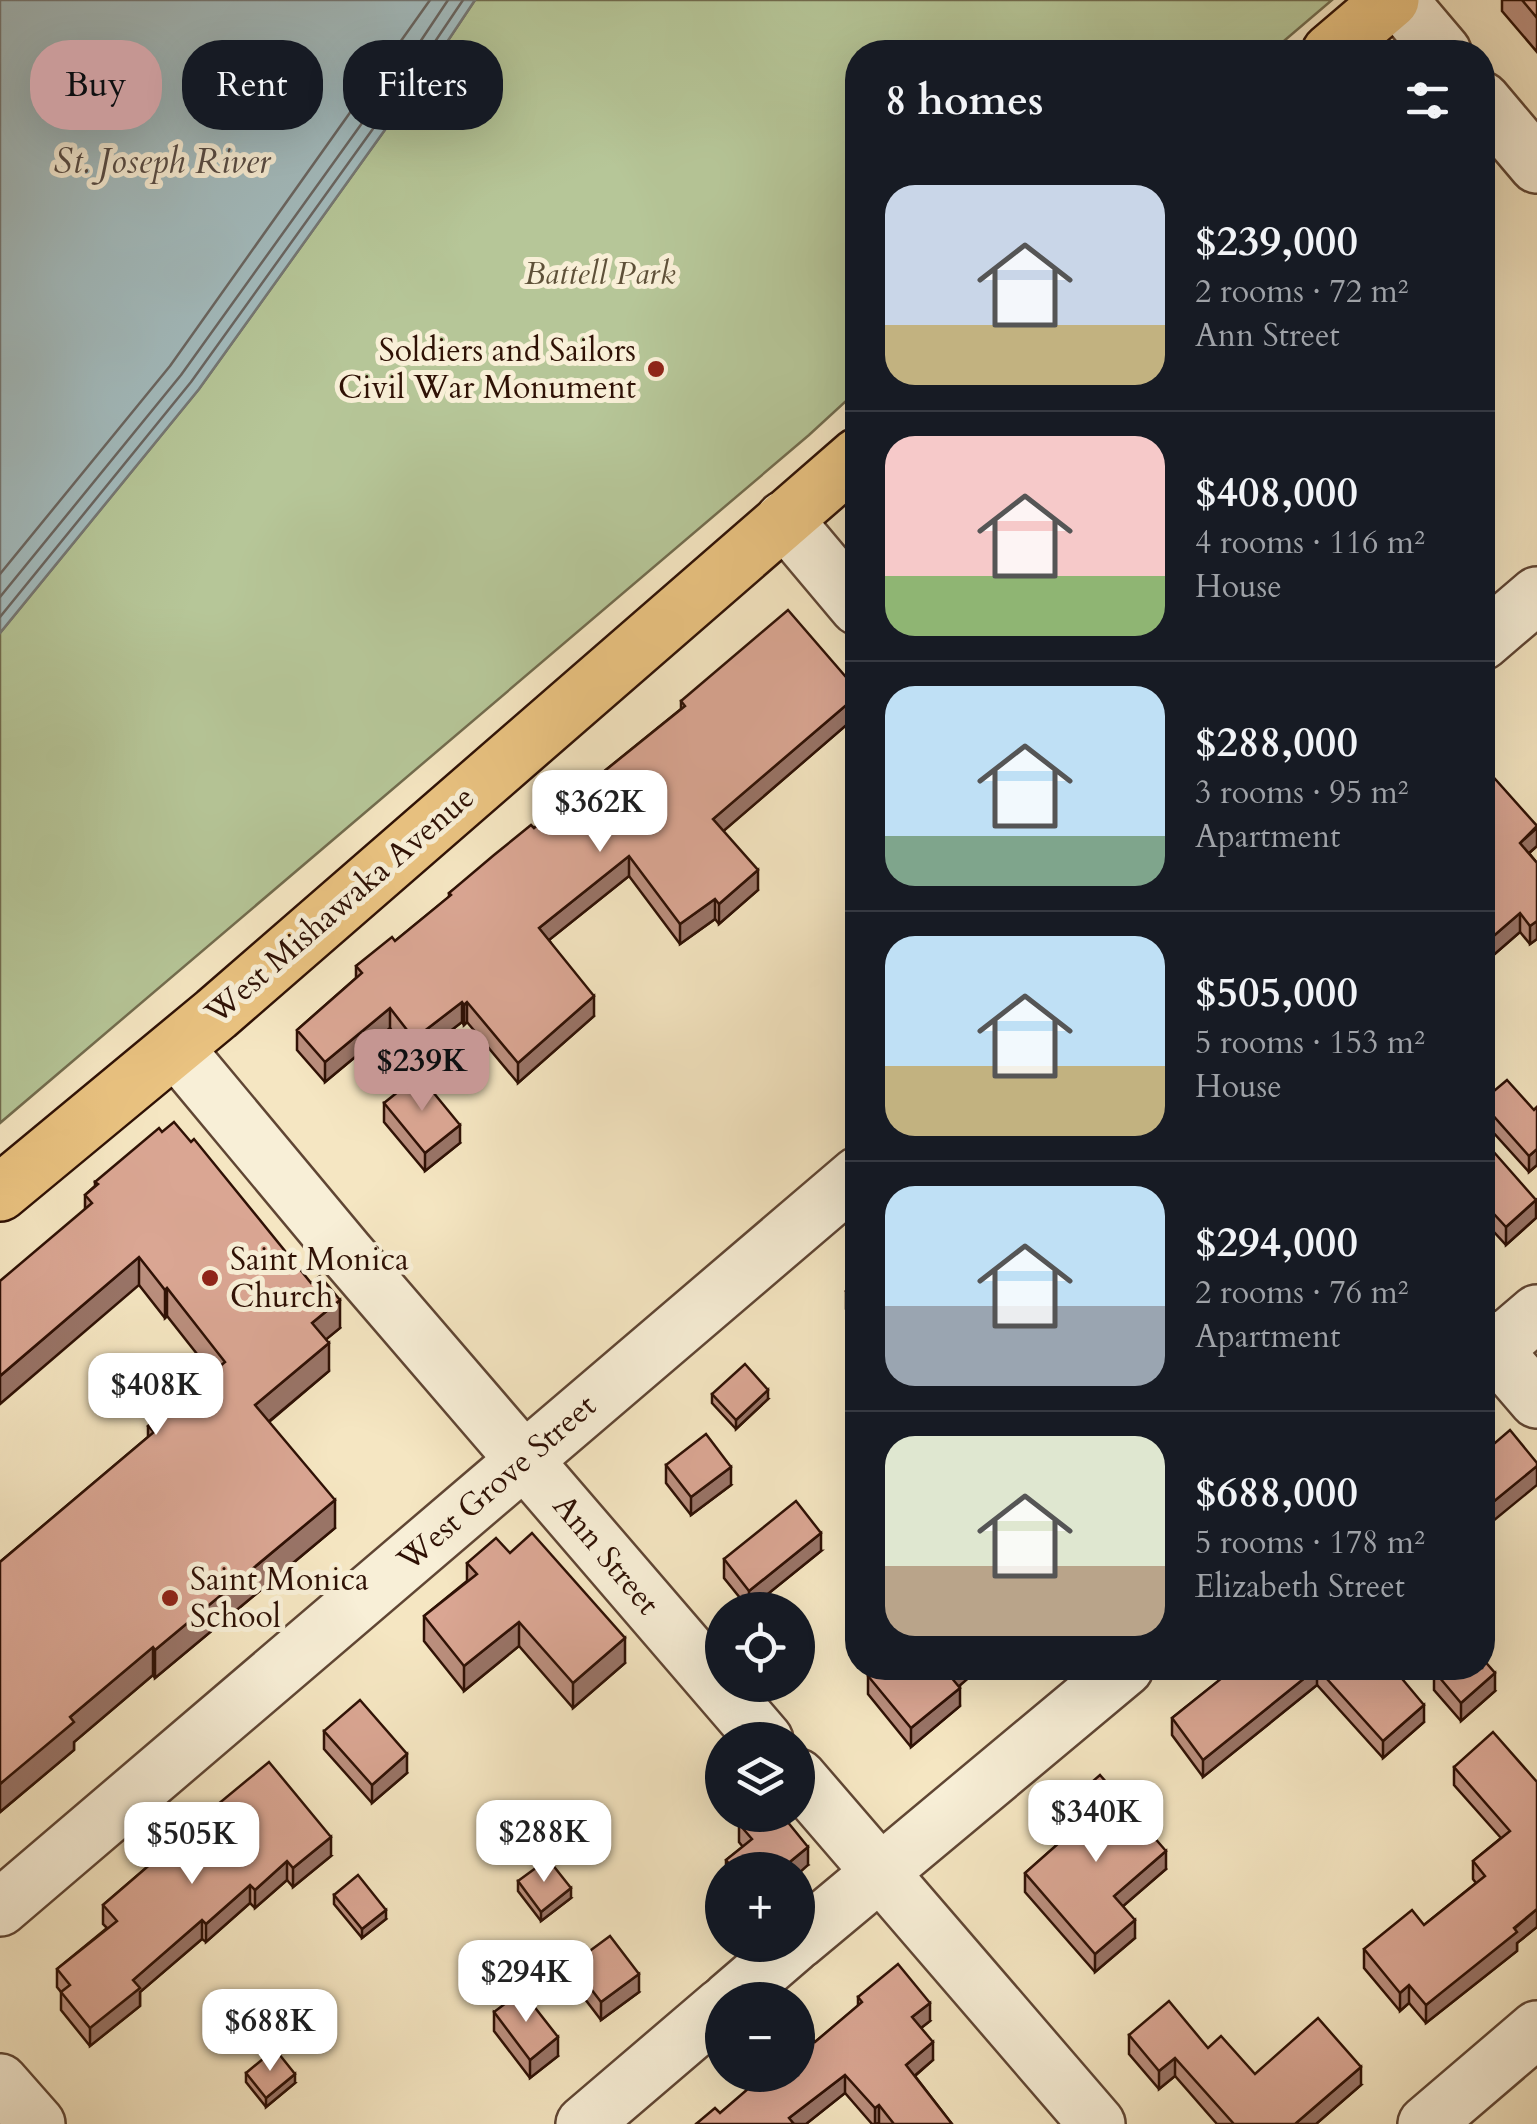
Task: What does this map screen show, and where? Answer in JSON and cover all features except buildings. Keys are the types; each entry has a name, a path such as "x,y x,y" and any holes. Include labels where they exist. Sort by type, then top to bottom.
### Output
{"main road":[{"path":"1344,40 1391,0"},
{"name":"West Mishawaka Avenue","path":"0,1193 176,1048 845,467"}],"street":[{"path":"1399,0 1433,40"},
{"path":"1495,115 1537,164"},
{"path":"784,519 845,592"},
{"path":"1495,631 1537,595"},
{"name":"Ann Street","path":"176,1048 750,1722"},
{"name":"West Grove Street","path":"0,1908 845,1186"},
{"path":"1495,1342 1537,1313"},
{"path":"1495,1357 1537,1400"},
{"path":"815,1926 1111,1680"},
{"path":"815,1797 1097,2124"},
{"path":"750,1982 773,1962"},
{"path":"584,2124 705,2021"},
{"path":"1426,2124 1537,2029"},
{"path":"0,2082 36,2124"}],"green space":[{"name":"Battell Park","path":"475,0 1332,0 1285,40 845,40 845,402 0,1123 0,633 199,389 385,130 503,130 503,40 448,40"}],"water":[{"name":"St. Joseph River","path":"0,0 475,0 448,40 343,40 343,130 385,130 199,389 0,633"}],"place":[{"name":"Soldiers and Sailors Civil War Monument","path":"656,369"},
{"name":"Saint Monica Church","path":"210,1278"},
{"name":"Saint Monica School","path":"170,1598"}]}
